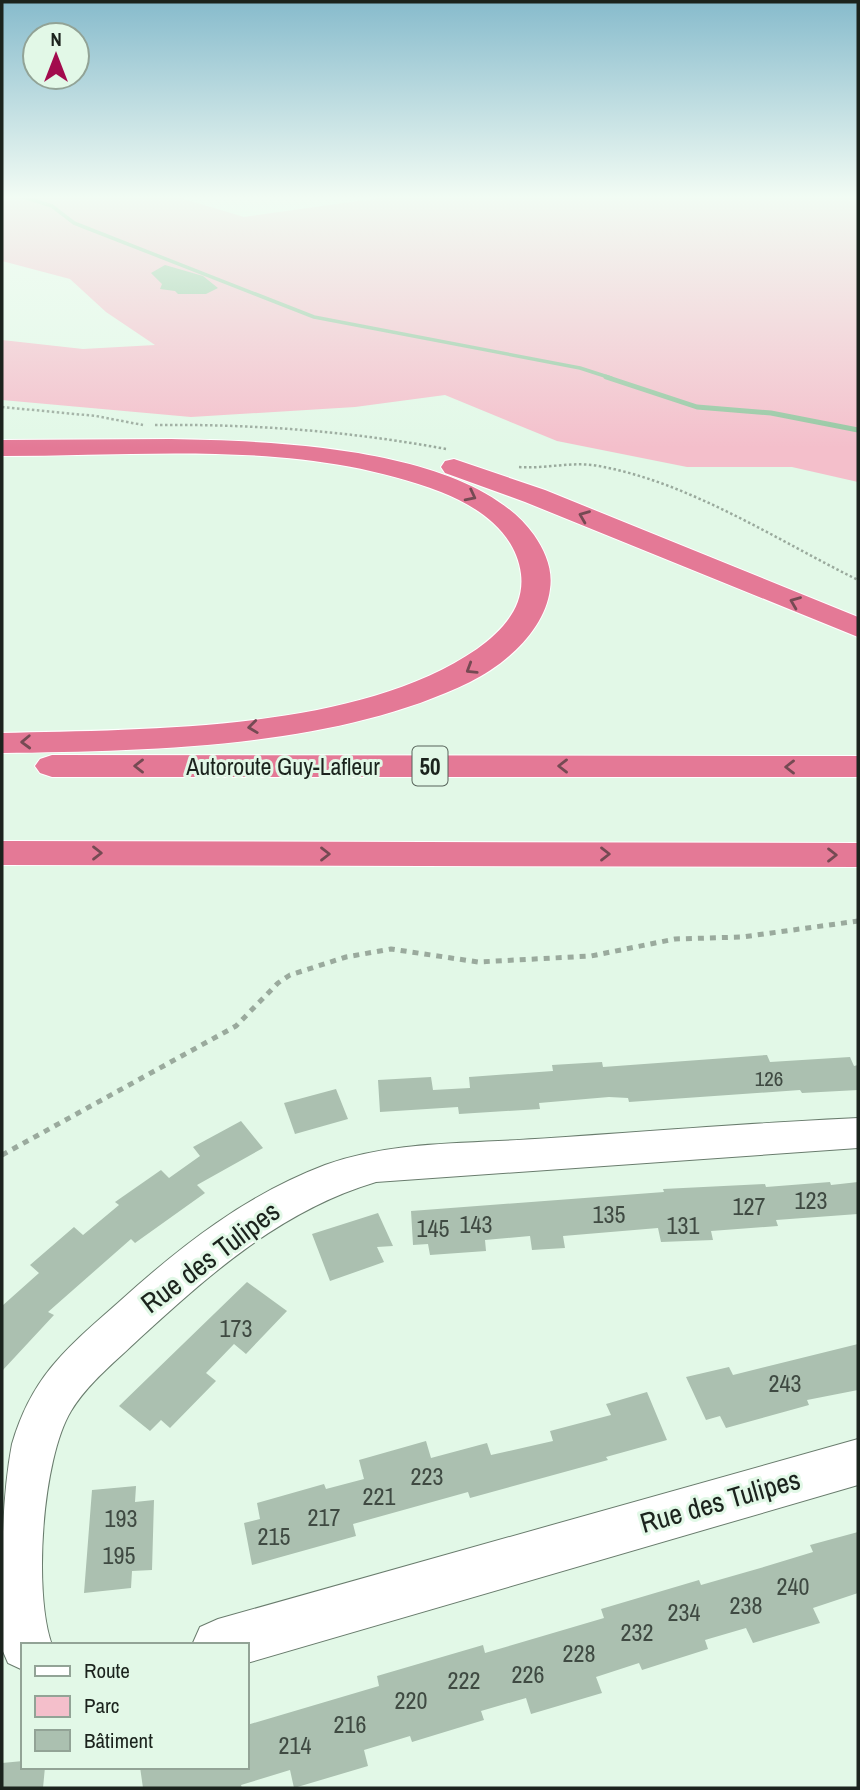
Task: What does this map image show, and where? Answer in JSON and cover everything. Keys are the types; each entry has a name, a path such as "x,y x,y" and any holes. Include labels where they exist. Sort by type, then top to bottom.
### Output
{"highway":[{"path":"2,434 268,436 341,443 407,455 471,472 517,489 858,628"},
{"path":"2,448 255,450 317,455 395,469 450,486 492,509 515,529 526,544 536,579 528,615 497,651 452,680 403,699 327,717 257,726 127,737 2,743"},
{"name":"Autoroute Guy-Lafleur","path":"2,765 858,767"},
{"path":"2,853 858,855"}],"street":[{"name":"Rue des Tulipes","path":"25,1643 18,1619 16,1595 19,1539 35,1443 43,1417 55,1396 102,1345 153,1297 243,1224 323,1181 376,1166 858,1133"},
{"name":"Rue des Tulipes","path":"225,1643 858,1462"}],"path":[{"path":"2,1155 225,1033 290,975 346,957 391,949 478,962 592,956 675,939 742,937 858,921"}],"green space":[{"path":"72,281 858,281 858,482 792,467 687,467 557,441 445,395 355,407 191,417 2,400 2,340 83,349 155,345 106,312"}],"shaded area":[{"path":"159,281 209,281 218,288 206,294 178,294 160,289 162,284"}],"building":[{"path":"767,1055 770,1062 850,1057 854,1066 858,1065 858,1090 802,1093 800,1090 629,1102 628,1098 609,1097 539,1103 540,1109 459,1114 458,1107 380,1112 378,1080 431,1077 433,1090 470,1088 469,1077 553,1071 552,1065 602,1062 603,1067"},
{"path":"336,1089 348,1119 295,1134 284,1103"},
{"path":"241,1121 263,1148 197,1185 205,1193 135,1243 131,1239 48,1312 54,1315 2,1371 2,1306 39,1273 30,1265 74,1227 83,1235 119,1205 115,1202 161,1170 169,1178 200,1156 193,1147"},
{"path":"830,1182 831,1185 858,1182 858,1214 776,1220 778,1226 711,1231 713,1240 661,1242 658,1228 563,1236 565,1248 532,1250 530,1236 485,1240 486,1251 430,1255 428,1244 413,1245 411,1211 664,1192 663,1189 765,1184 766,1187"},
{"path":"378,1213 393,1246 377,1247 384,1262 330,1281 312,1234"},
{"path":"247,1282 287,1311 246,1354 234,1344 206,1373 216,1381 170,1428 161,1420 150,1431 119,1406"},
{"path":"858,1344 858,1390 807,1400 809,1405 726,1428 720,1416 706,1420 686,1377 729,1367 733,1375"},
{"path":"647,1392 667,1440 606,1457 608,1460 470,1498 468,1492 353,1524 356,1536 252,1565 244,1523 260,1519 257,1503 324,1484 326,1489 364,1479 359,1460 426,1441 431,1458 487,1443 491,1455 553,1441 550,1431 611,1415 606,1404"},
{"path":"136,1486 135,1502 154,1500 152,1570 132,1571 131,1588 84,1593 92,1490"},
{"path":"858,1532 858,1593 813,1608 820,1623 753,1643 746,1628 705,1640 708,1649 642,1670 639,1663 596,1677 602,1693 531,1714 526,1698 481,1711 484,1720 412,1742 410,1736 364,1750 368,1766 294,1788 290,1770 241,1785 242,1788 143,1788 140,1769 248,1769 248,1725 379,1686 377,1676 483,1645 485,1653 604,1618 601,1609 699,1580 701,1585 813,1552 810,1545"},
{"path":"21,1761 21,1769 45,1769 43,1788 2,1788 2,1763"}],"waterway":[{"path":"221,281 314,317 580,368 611,378"},
{"path":"606,377 697,407 771,413 858,430"}]}
